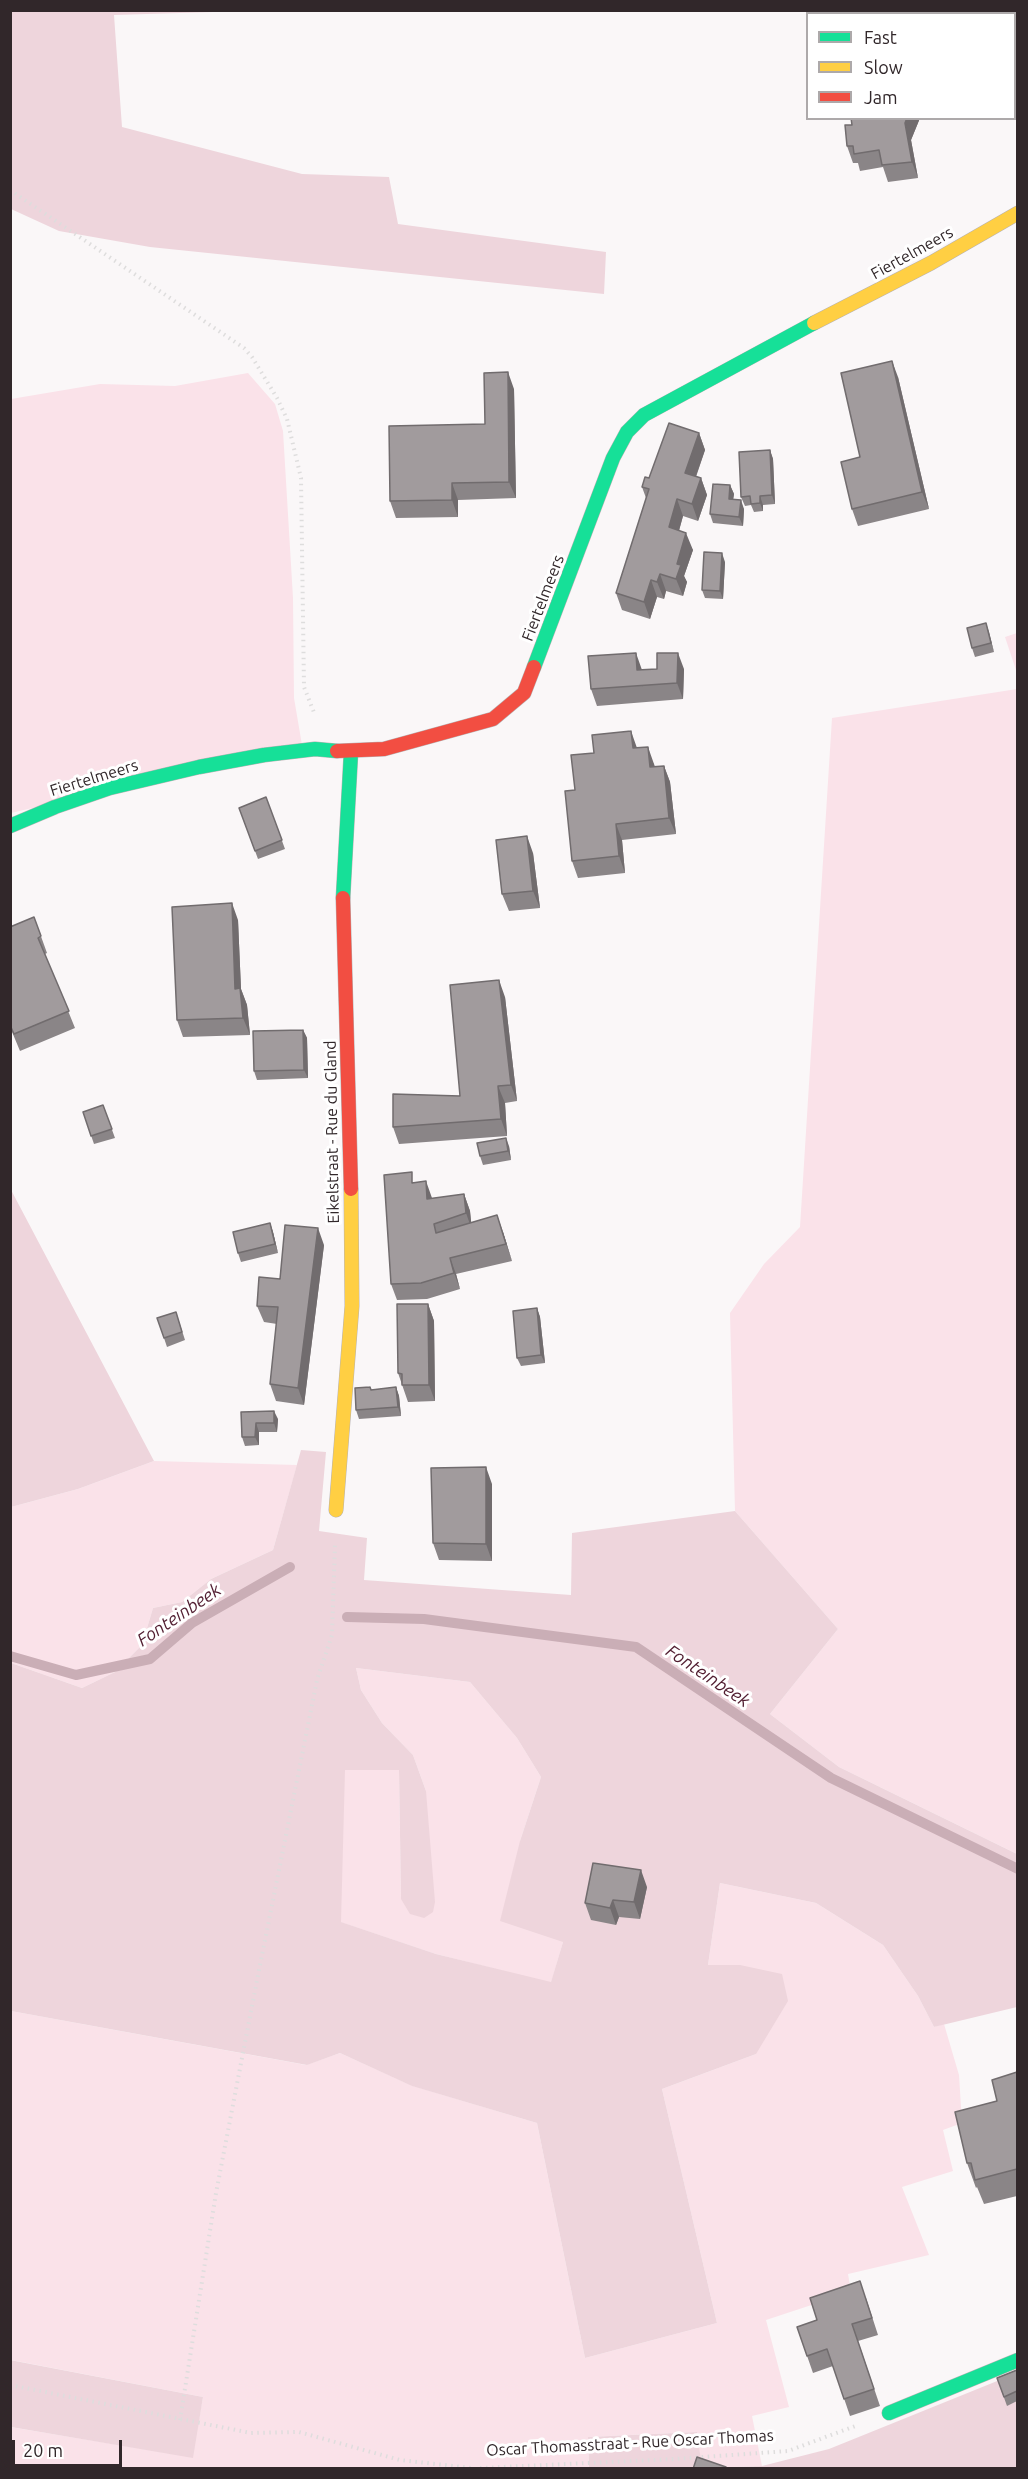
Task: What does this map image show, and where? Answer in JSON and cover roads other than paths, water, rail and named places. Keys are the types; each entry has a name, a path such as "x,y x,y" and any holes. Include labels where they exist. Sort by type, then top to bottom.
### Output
{"street":[{"name":"Fiertelmeers","path":"10,826 110,788 199,767 264,755 315,749 351,752 384,749 493,719 524,693 613,458 627,432 644,415 768,347 931,263 1017,213"},
{"name":"Eikelstraat - Rue du Gland","path":"336,1510 352,1306 350,1109 342,881 351,752"},
{"path":"889,2413 1017,2360"}],"waterway":[{"name":"Fonteinbeek","path":"10,1656 76,1675 150,1659 192,1623 290,1567"},
{"name":"Fonteinbeek","path":"347,1617 424,1619 636,1647 831,1778 1018,1869"}]}
